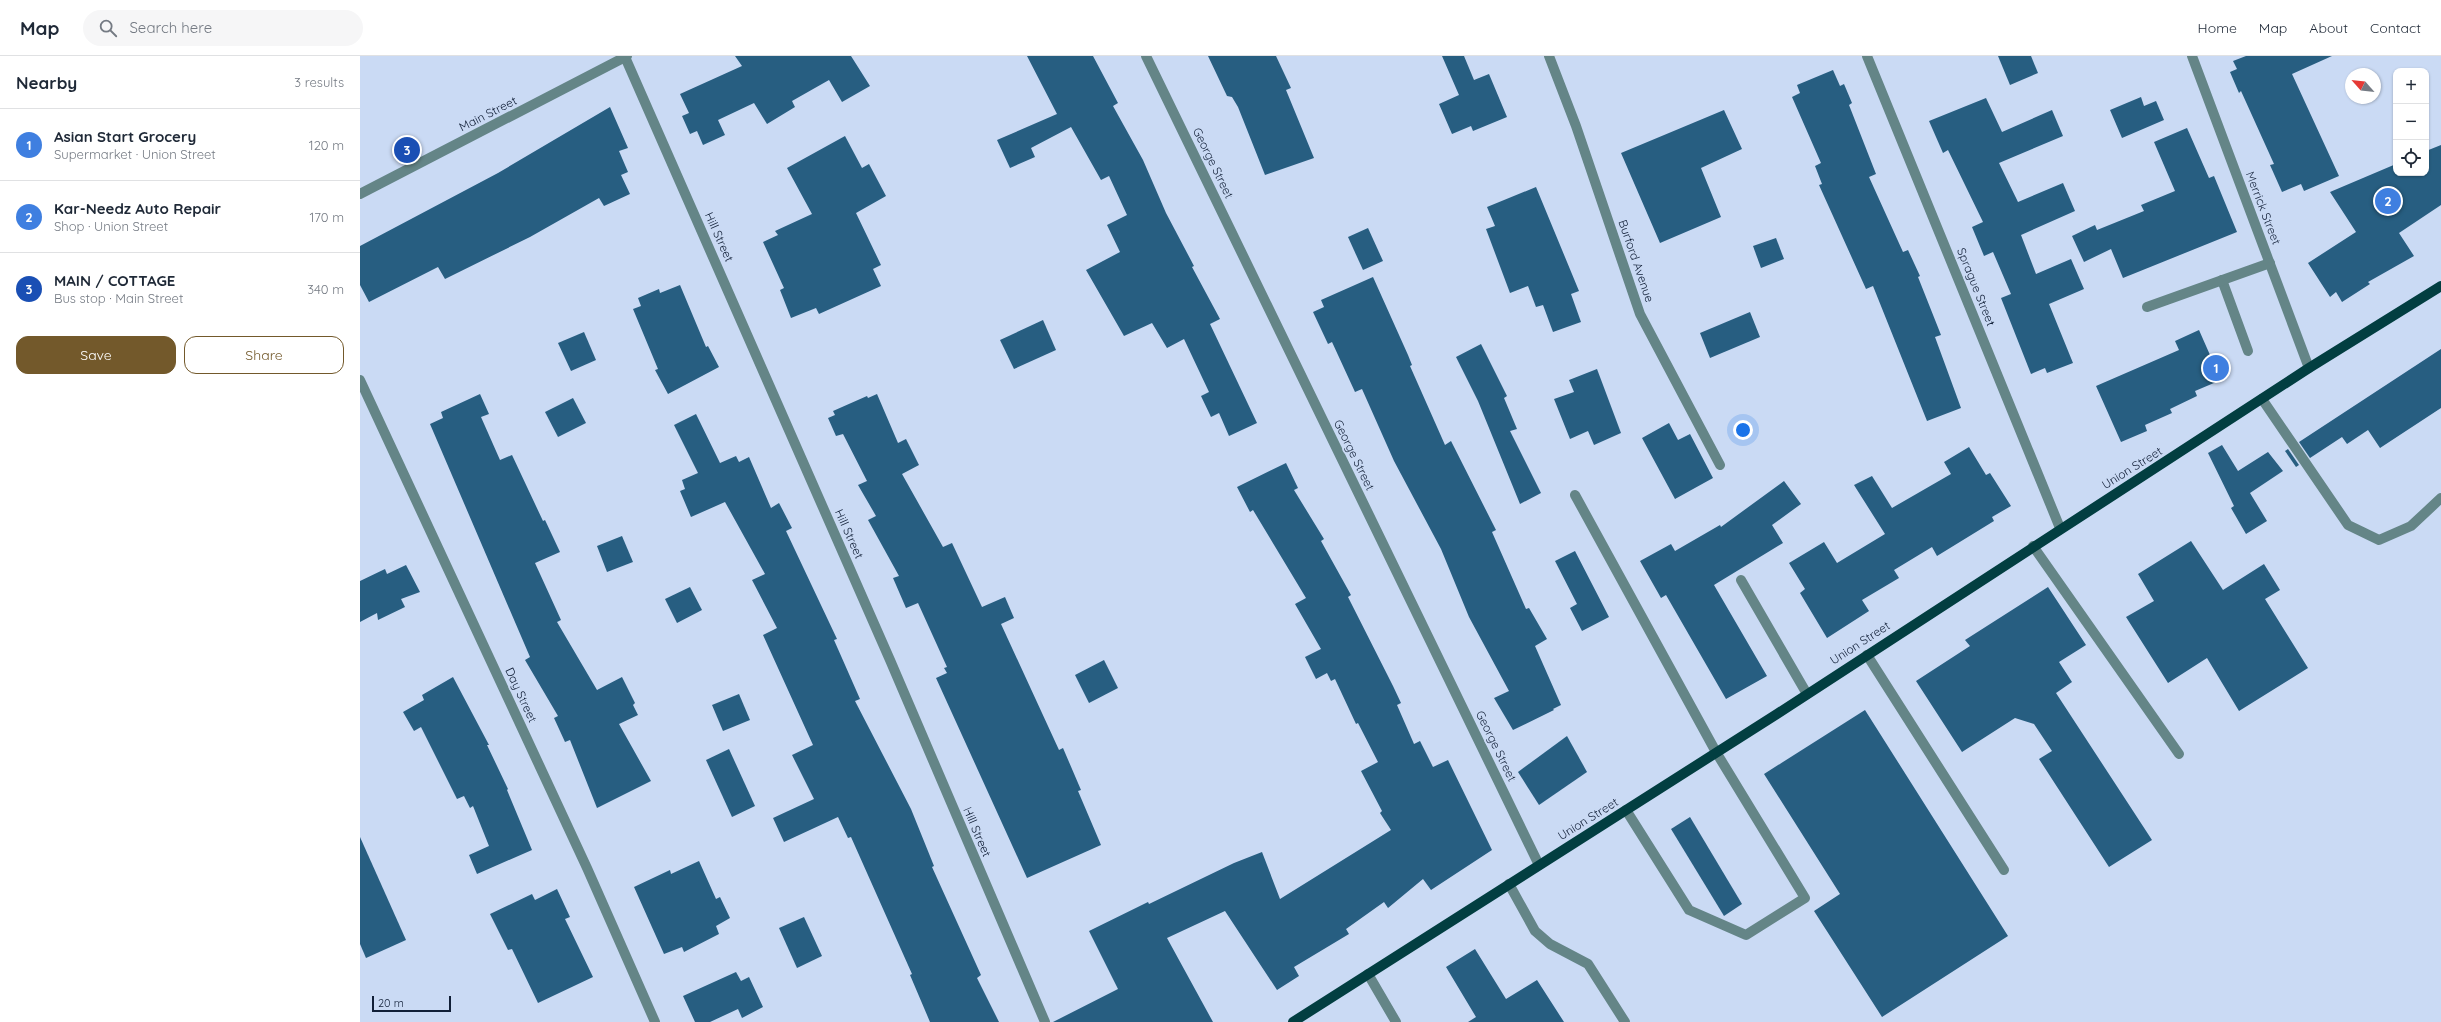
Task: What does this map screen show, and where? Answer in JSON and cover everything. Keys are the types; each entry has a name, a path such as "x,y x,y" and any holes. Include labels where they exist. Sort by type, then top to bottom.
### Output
{"main road":[{"name":"Union Street","path":"1293,1022 1807,694 2060,528 2309,368 2441,286"}],"street":[{"name":"George Street","path":"1146,56 1539,865"},
{"name":"Burford Avenue","path":"1549,56 1576,126 1640,314 1720,465"},
{"name":"Sprague Street","path":"1868,56 2060,528"},
{"name":"Merrick Street","path":"2192,56 2309,368"},
{"name":"Main Street","path":"360,194 626,57"},
{"name":"Hill Street","path":"626,57 818,493 1046,1022"},
{"path":"2147,307 2270,262"},
{"path":"2222,280 2248,351"},
{"name":"Day Street","path":"360,380 584,861 656,1022"},
{"path":"2262,399 2348,525 2379,540 2411,526 2441,498"},
{"path":"1575,495 1716,752 1805,898 1746,935 1689,910 1626,810"},
{"path":"2033,546 2179,754"},
{"path":"1741,580 1807,694"},
{"path":"1867,654 2004,870"},
{"path":"1509,884 1535,931 1550,944 1588,964 1625,1022"},
{"path":"1368,974 1396,1022"}],"building":[{"path":"735,56 851,56 870,86 842,102 829,80 792,101 795,107 767,124 754,103 718,120 725,135 703,145 697,131 690,134 682,116 689,113 680,94 742,66"},
{"path":"1027,56 1093,56 1118,103 1113,106 1143,160 1166,213 1194,266 1192,267 1220,319 1210,324 1257,423 1229,436 1219,413 1211,417 1201,396 1209,392 1184,339 1167,348 1152,323 1124,336 1086,270 1120,252 1107,225 1127,215 1109,176 1101,180 1071,127 1031,148 1035,157 1010,168 997,140 1057,114"},
{"path":"1208,56 1276,56 1291,88 1286,90 1314,158 1265,175 1238,107 1232,97 1227,96"},
{"path":"1442,56 1464,56 1474,80 1489,74 1507,117 1473,131 1471,126 1452,134 1439,104 1459,95"},
{"path":"1998,56 2031,56 2038,73 2010,85"},
{"path":"2246,56 2332,56 2292,74 2339,176 2304,191 2301,184 2282,192 2270,165 2274,164 2241,91 2239,93 2230,72 2237,69 2233,61"},
{"path":"1833,70 1840,86 1844,84 1852,103 1849,105 1876,174 1869,177 1903,252 1908,250 1920,276 1918,277 1941,335 1935,337 1961,408 1927,421 1873,286 1866,289 1819,185 1822,184 1815,166 1821,163 1792,97 1800,93 1797,85"},
{"path":"2141,97 2144,106 2156,101 2164,120 2122,138 2110,110"},
{"path":"1986,98 2002,132 2052,110 2063,136 1999,163 2018,202 2063,183 2075,211 2021,235 2036,274 2071,259 2084,289 2049,304 2073,363 2047,373 2045,368 2031,374 2001,298 2011,294 1993,252 1984,256 1972,227 1983,222 1948,150 1943,153 1929,121"},
{"path":"610,107 628,148 619,151 628,172 621,175 630,194 604,206 599,198 530,237 445,279 438,267 369,302 360,285 360,246 498,173"},
{"path":"1724,110 1742,149 1701,168 1721,217 1660,243 1621,153"},
{"path":"2187,128 2209,178 2214,176 2237,232 2123,278 2111,249 2084,262 2072,236 2095,225 2097,230 2144,211 2141,205 2175,191 2154,142"},
{"path":"845,136 862,168 869,164 886,196 856,213 881,265 873,269 881,286 819,314 816,308 791,318 780,290 784,288 763,242 778,235 775,231 812,214 787,168"},
{"path":"2441,145 2441,205 2399,233 2414,256 2368,282 2370,284 2342,302 2336,292 2330,297 2308,263 2356,232 2330,192 2393,165 2393,176 2429,176 2429,150"},
{"path":"1536,187 1579,291 1571,294 1581,322 1553,332 1543,305 1536,307 1528,286 1510,293 1486,229 1495,226 1487,207"},
{"path":"1368,228 1383,261 1363,270 1348,237"},
{"path":"1776,238 1784,259 1761,268 1753,246"},
{"path":"1373,277 1408,355 1412,365 1410,366 1445,445 1451,441 1496,530 1492,532 1526,609 1529,608 1547,639 1535,646 1561,705 1553,709 1554,710 1513,730 1494,698 1509,691 1469,617 1441,549 1394,461 1362,389 1355,392 1332,342 1328,344 1313,312 1324,307 1321,300"},
{"path":"680,285 706,347 708,346 719,367 668,394 655,370 658,369 633,309 641,306 638,298 659,289 660,293"},
{"path":"1750,312 1760,337 1710,358 1700,333"},
{"path":"1043,320 1056,350 1014,369 1000,340"},
{"path":"2199,330 2221,380 2195,391 2197,396 2170,409 2172,413 2145,425 2147,431 2121,442 2096,386 2179,350 2175,341"},
{"path":"584,332 596,360 571,371 558,343"},
{"path":"1481,344 1507,396 1504,398 1517,429 1510,431 1541,493 1520,504 1478,401 1456,357"},
{"path":"2441,349 2441,408 2380,448 2368,430 2347,444 2342,437 2310,458 2299,442"},
{"path":"1597,369 1621,433 1594,445 1588,431 1570,439 1554,399 1574,392 1569,380"},
{"path":"480,394 489,414 481,417 500,460 512,455 543,521 545,520 560,552 535,563 561,620 557,622 597,690 622,677 635,703 633,705 638,715 619,724 651,781 597,808 570,740 565,742 554,718 558,716 525,660 530,657 430,424 443,418 441,412"},
{"path":"877,394 898,443 906,439 919,465 902,474 943,547 952,543 982,607 1005,597 1014,618 1001,624 1059,750 1063,748 1081,790 1078,791 1101,845 1027,878 936,678 947,673 944,668 947,667 918,603 906,608 893,578 899,576 868,520 876,516 858,485 867,481 843,434 836,436 828,418 835,415 833,411 867,396 868,398"},
{"path":"573,398 586,423 558,437 545,412"},
{"path":"696,414 720,463 736,456 739,462 749,457 771,508 779,503 792,528 786,531 837,639 834,640 860,699 855,701 911,809 934,866 932,867 981,975 977,978 999,1022 930,1022 910,975 912,974 851,837 848,838 838,817 784,842 773,818 814,799 792,755 813,745 763,635 777,628 752,580 765,574 725,502 691,517 680,491 685,489 682,480 698,473 674,425"},
{"path":"1669,423 1678,440 1690,434 1713,478 1675,499 1642,438"},
{"path":"2222,445 2238,471 2268,452 2283,471 2250,493 2267,521 2246,534 2231,508 2234,506 2208,453"},
{"path":"1969,447 1986,475 1990,473 2011,506 1992,517 1994,521 1937,556 1932,547 1894,570 1899,578 1862,600 1869,611 1827,638 1800,593 1805,589 1789,563 1824,542 1837,563 1885,534 1854,485 1872,476 1892,508 1951,474 1944,462"},
{"path":"2288,449 2299,465 2296,467 2285,451"},
{"path":"1286,463 1298,488 1294,490 1324,539 1321,541 1351,595 1348,597 1401,703 1397,705 1414,744 1420,741 1433,767 1448,760 1492,850 1431,890 1423,879 1388,908 1384,902 1346,929 1349,934 1294,967 1299,976 1277,990 1225,911 1167,938 1213,1022 1053,1022 1118,989 1089,931 1148,902 1149,904 1234,863 1262,852 1280,899 1391,830 1380,813 1382,811 1361,771 1378,762 1358,723 1356,724 1335,679 1331,681 1327,673 1316,679 1305,657 1321,649 1295,604 1306,598 1253,510 1250,512 1237,487"},
{"path":"1784,481 1801,504 1772,525 1783,543 1714,585 1767,676 1726,699 1666,595 1661,598 1640,561 1671,544 1675,551 1720,525 1721,527"},
{"path":"622,536 633,562 607,572 597,546"},
{"path":"2191,541 2223,590 2264,564 2280,590 2265,599 2308,668 2239,711 2207,658 2168,683 2126,617 2154,601 2138,574"},
{"path":"1575,551 1609,617 1582,631 1570,608 1577,604 1555,561"},
{"path":"406,565 420,592 401,599 405,607 378,620 377,613 360,622 360,581 385,569 387,574"},
{"path":"690,587 702,610 677,623 665,599"},
{"path":"2048,587 2086,645 2059,662 2072,682 2056,693 2152,840 2109,867 2039,759 2052,751 2034,724 2015,718 1962,752 1916,681 1970,646 1965,640"},
{"path":"1104,660 1118,688 1089,703 1075,675"},
{"path":"453,677 489,745 487,745 508,789 507,790 532,850 477,874 469,855 489,846 473,806 470,808 464,796 457,799 421,727 414,731 403,712 424,700 422,695"},
{"path":"739,694 750,720 723,731 712,705"},
{"path":"1865,710 2008,936 1882,1017 1814,911 1840,894 1764,774"},
{"path":"1567,736 1587,772 1539,805 1518,772"},
{"path":"729,749 755,806 732,817 706,760"},
{"path":"1690,817 1742,904 1724,916 1671,829"},
{"path":"360,837 406,940 366,958 360,944"},
{"path":"699,861 716,899 720,897 730,918 716,926 719,934 684,952 682,947 664,954 634,887 670,870 671,874"},
{"path":"557,889 570,917 565,919 593,977 538,1003 512,949 508,950 490,914 532,894 535,900"},
{"path":"804,917 822,956 797,968 779,928"},
{"path":"1475,949 1506,999 1537,980 1564,1022 1468,1022 1476,1017 1446,967"},
{"path":"736,972 741,981 749,977 763,1007 742,1018 738,1009 710,1022 695,1022 683,996"}],"place":[{"name":"MAIN / COTTAGE","path":"407,150"},
{"name":"Kar-Needz Auto Repair","path":"2388,201"},
{"name":"Asian Start Grocery","path":"2216,368"}]}
